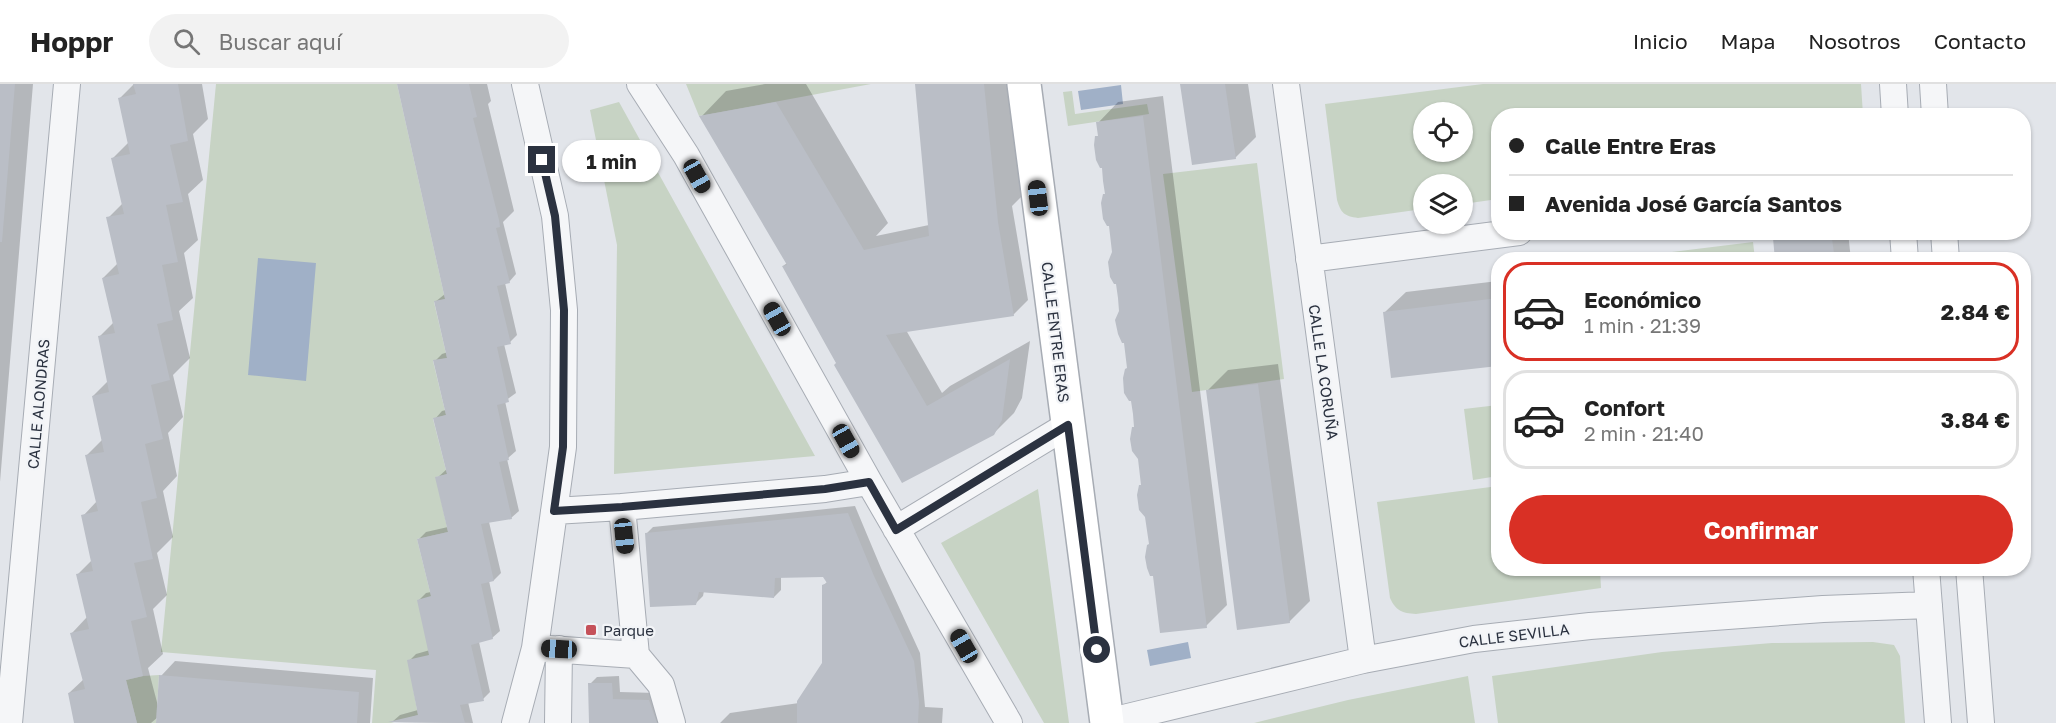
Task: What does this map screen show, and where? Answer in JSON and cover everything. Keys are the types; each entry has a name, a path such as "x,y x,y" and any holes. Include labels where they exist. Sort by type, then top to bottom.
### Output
{"street":[{"name":"CALLE ALONDRAS","path":"9,723 66,84"},
{"path":"525,84 555,216 564,310 563,447 554,511 547,648 558,723"},
{"path":"640,84 686,155 896,530 1009,723"},
{"name":"CALLE ENTRE ERAS","path":"1024,84 1107,722"},
{"name":"CALLE LA CORUÑA","path":"1286,84 1363,660"},
{"path":"1893,84 1894,108"},
{"path":"1933,84 1934,108"},
{"path":"1309,258 1491,235"},
{"path":"896,530 1068,425"},
{"path":"554,511 825,489 869,482"},
{"path":"622,507 636,655 661,685 672,723"},
{"path":"1927,576 1938,723"},
{"path":"1970,576 1981,723"},
{"name":"CALLE SEVILLA","path":"1107,722 1363,660 1474,639 1590,626 1823,609 1929,605"},
{"path":"547,648 636,655"},
{"path":"515,723 547,648"}],"green space":[{"path":"216,84 397,84 445,299 434,302 447,358 433,361 446,415 433,419 447,474 436,477 448,532 417,539 431,596 429,655 413,688 418,715 391,723 372,723 376,670 161,652"},
{"path":"686,84 871,84 699,116"},
{"path":"1483,84 1861,84 1863,108 1491,108 1491,200 1473,203 1473,174 1413,174 1413,210 1358,218 1349,216 1340,208 1337,200 1325,104"},
{"path":"1072,91 1075,114 1147,104 1149,114 1068,126 1063,92"},
{"path":"619,102 815,456 614,474 617,245 590,110"},
{"path":"1257,163 1284,379 1192,392 1163,174"},
{"path":"1753,242 1754,252 1672,252"},
{"path":"1491,406 1491,477 1473,480 1464,409"},
{"path":"1491,487 1491,576 1600,576 1601,588 1416,614 1403,612 1397,609 1390,598 1377,502"},
{"path":"1038,489 1069,723 1044,723 941,543"},
{"path":"1873,642 1894,645 1900,656 1905,723 1498,723 1492,676 1662,652 1772,643"},
{"path":"159,675 156,723 137,723 126,680"},
{"path":"1468,676 1475,723 1254,723 1348,700"}],"water":[{"path":"1121,85 1123,104 1081,110 1078,91"},
{"path":"258,258 316,263 306,381 248,375"},
{"path":"1188,642 1191,658 1150,666 1147,650"}],"building":[{"path":"0,84 15,84 2,242 0,242"},
{"path":"133,84 178,84 188,141 170,145 183,202 166,205 178,262 162,265 173,320 157,324 170,380 151,385 163,439 145,444 157,498 141,502 153,559 134,563 147,617 131,621 143,676 126,680 137,723 74,723 68,693 85,689 70,633 89,629 76,574 93,571 81,515 98,511 85,455 104,452 92,396 109,392 98,336 115,333 102,278 119,274 106,217 124,214 111,158 130,154 118,98 136,94"},
{"path":"397,84 469,84 477,117 473,118 499,220 500,227 496,228 510,283 497,286 511,344 497,347 509,402 497,405 509,460 499,462 512,519 481,524 494,581 481,584 493,639 471,645 484,701 460,705 465,723 388,722 418,715 407,660 429,655 417,600 431,596 417,539 448,532 435,477 447,474 433,418 446,415 433,360 447,358 434,301 445,299"},
{"path":"915,84 984,84 998,222 1014,316 886,335 927,406 1010,359 1002,420 994,435 902,483 834,365 836,363 782,266 787,265 699,116 776,102 864,250 929,236"},
{"path":"1180,84 1225,84 1236,159 1192,165"},
{"path":"1143,116 1207,628 1160,633 1153,576 1150,576 1145,557 1149,544 1145,517 1139,510 1137,495 1139,485 1141,485 1138,459 1132,451 1130,439 1132,427 1134,427 1133,414 1131,401 1124,393 1123,378 1127,368 1124,343 1118,334 1115,320 1119,311 1118,298 1116,284 1110,277 1108,262 1112,252 1109,226 1103,219 1101,203 1103,194 1105,194 1102,168 1096,160 1094,145 1095,136 1098,136 1096,122"},
{"path":"1773,240 1832,240 1834,252 1774,252"},
{"path":"1491,299 1491,367 1391,378 1383,312"},
{"path":"1258,384 1290,623 1237,630 1206,390"},
{"path":"848,513 874,576 914,661 919,702 918,723 797,723 797,701 822,663 822,585 827,583 823,577 775,578 774,598 699,592 696,605 650,607 645,533"},
{"path":"159,675 359,692 357,723 156,723"},
{"path":"588,683 612,683 613,699 649,700 657,723 589,723"}],"place":[{"name":"Parque","path":"591,630"}],"route":[{"path":"542,160 555,216 564,310 563,447 554,511 825,489 869,482 896,530 1068,425 1097,650"}]}
